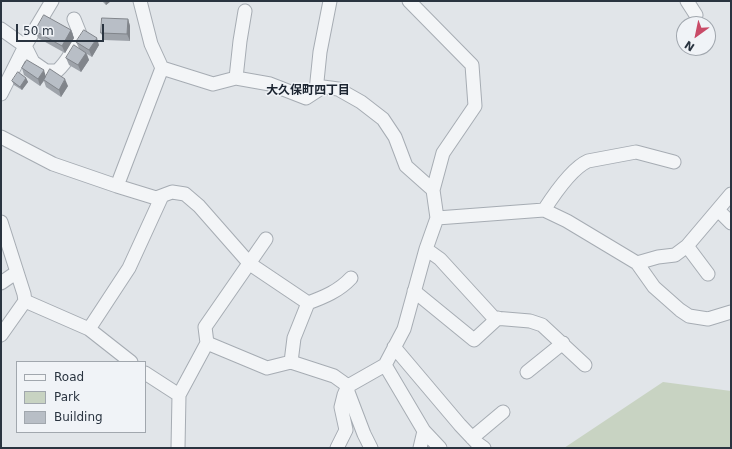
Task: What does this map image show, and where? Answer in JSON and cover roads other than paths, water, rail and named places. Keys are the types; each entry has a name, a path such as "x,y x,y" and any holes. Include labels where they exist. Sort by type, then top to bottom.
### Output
{"street":[{"path":"1,94 24,46 52,1"},
{"path":"117,186 162,68 151,44 140,1"},
{"path":"316,92 320,52 330,1"},
{"path":"337,448 346,430 341,407 348,386 385,365 404,328 426,249 437,218 433,190 443,153 475,106 472,65 408,1"},
{"path":"687,1 696,15"},
{"path":"236,78 245,11"},
{"path":"1,29 24,46 33,62 46,71 57,71 63,66 73,52 80,34 74,19"},
{"path":"162,68 213,84 236,78 270,84 306,98 323,87 338,89 361,102 383,119 395,138 406,166 433,190"},
{"path":"1,137 53,164 117,186 156,198 172,192 185,194 199,206 250,264 308,303"},
{"path":"544,210 553,196 580,164 588,161 636,152 674,162"},
{"path":"637,263 658,257 676,255 687,246 731,194"},
{"path":"89,329 129,268 162,196"},
{"path":"437,218 544,210 567,221 637,263 654,287 689,316 708,319 731,312"},
{"path":"718,210 731,223"},
{"path":"1,222 25,301 1,335"},
{"path":"178,448 179,395 207,343 205,327 266,239"},
{"path":"687,246 708,274"},
{"path":"426,249 440,259 494,318 530,321 542,325 585,365"},
{"path":"1,283 17,272"},
{"path":"291,362 294,338 308,303 334,292 351,278"},
{"path":"414,291 474,340 498,318"},
{"path":"25,301 89,329 130,361"},
{"path":"207,343 267,368 291,362 334,376 348,386"},
{"path":"527,372 563,343"},
{"path":"394,347 420,380 472,438 484,448"},
{"path":"385,365 424,431 440,448"},
{"path":"146,374 179,395"},
{"path":"348,386 348,392 371,448"},
{"path":"472,438 503,412"},
{"path":"420,448 424,431"}],"district":[{"name":"大久保町四丁目","path":"308,91"}]}
